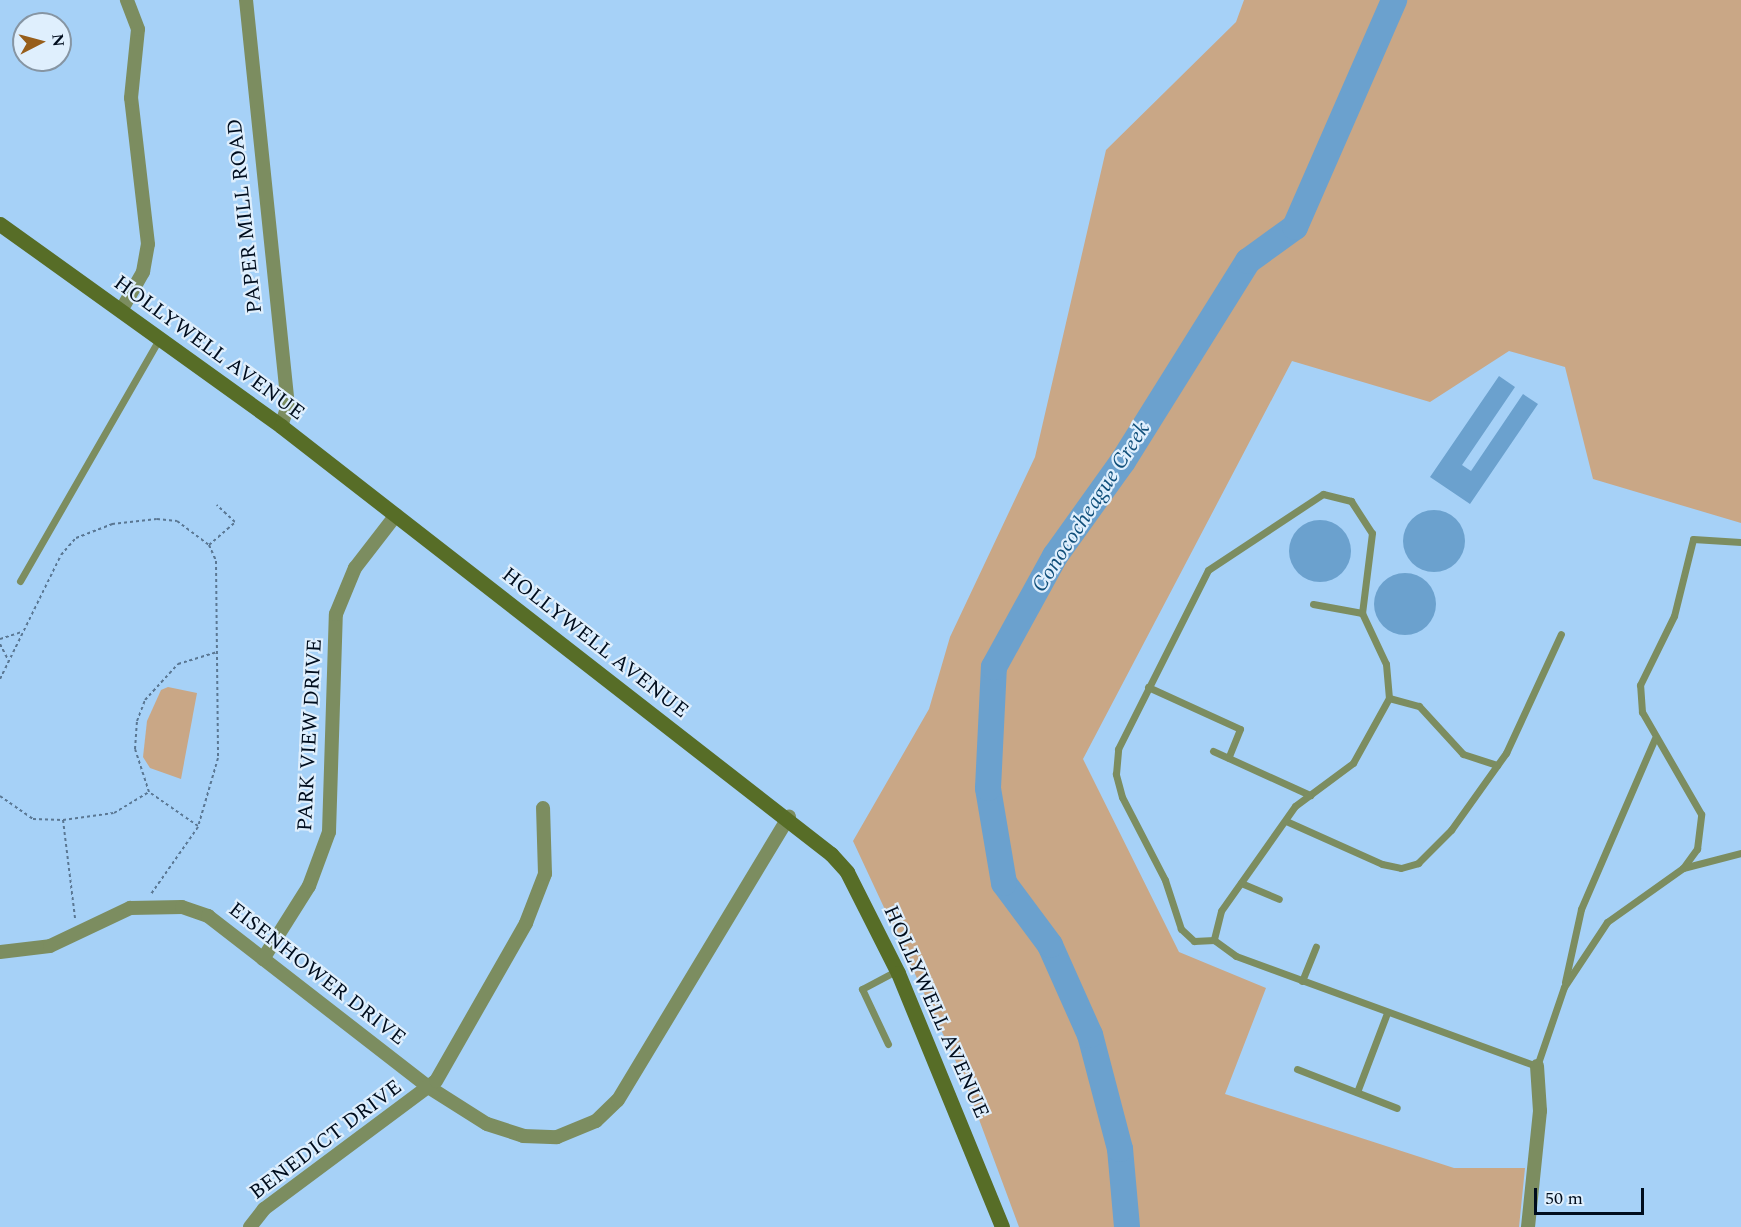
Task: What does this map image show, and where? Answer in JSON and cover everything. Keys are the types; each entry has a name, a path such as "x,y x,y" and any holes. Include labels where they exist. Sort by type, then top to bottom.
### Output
{"street":[{"path":"123,309 143,272 148,244 131,98 138,29 127,0"},
{"name":"PAPER MILL ROAD","path":"246,0 288,405 281,426"},
{"name":"HOLLYWELL AVENUE","path":"0,224 161,336 281,426 789,817 847,872 897,970 1002,1227"},
{"name":"PARK VIEW DRIVE","path":"263,959 309,886 329,832 336,615 355,568 396,515"},
{"path":"430,1088 526,923 545,874 543,808"},
{"name":"EISENHOWER DRIVE","path":"0,952 50,946 139,907 182,907 208,916 430,1088 487,1124 523,1136 557,1137 596,1121 618,1100 789,817"},
{"path":"1528,1227 1540,1111 1537,1066"},
{"name":"BENEDICT DRIVE","path":"249,1227 264,1209 430,1088"}],"lane":[{"path":"20,581 161,336"},
{"path":"1214,940 1213,925 1241,883 1286,821 1310,795 1353,763 1389,698 1386,664 1362,613 1372,534 1351,501 1323,494 1208,570 1118,749 1119,785 1165,880 1181,929 1194,941 1214,940 1236,956 1537,1066 1564,987 1581,909 1655,738"},
{"path":"1564,987 1607,922 1683,868 1697,849 1701,814 1642,712 1640,685 1674,616 1686,576 1687,549 1701,536 1741,542"},
{"path":"1313,604 1362,613"},
{"path":"1286,821 1401,868 1433,852 1497,765 1561,634"},
{"path":"1148,687 1240,729 1228,758"},
{"path":"1389,698 1419,706 1463,754 1497,765"},
{"path":"1213,751 1310,795"},
{"path":"1683,868 1741,853"},
{"path":"1241,883 1279,898"},
{"path":"1302,981 1316,947"},
{"path":"888,1044 862,989 868,981 897,970"},
{"path":"1357,1092 1387,1013"},
{"path":"1297,1069 1396,1108"}],"path":[{"path":"209,545 235,522 217,505"},
{"path":"0,679 61,555 94,529 177,521 209,545 216,561 218,758 198,827 139,907"},
{"path":"0,639 23,631"},
{"path":"0,644 9,661"},
{"path":"198,827 149,792 135,749 145,699 178,664 217,652"},
{"path":"0,796 33,819 63,820 114,813 149,792"},
{"path":"63,820 77,933"}],"shaded area":[{"path":"1244,0 1741,0 1741,523 1593,479 1565,367 1509,351 1430,402 1292,361 1083,759 1179,952 1266,988 1225,1094 1454,1168 1525,1168 1519,1227 1019,1227 964,1079 853,841 929,709 950,637 1035,457 1106,150 1236,22"},
{"path":"168,687 197,693 181,779 150,768 143,757 147,721 161,690"}],"water":[{"path":"1499,376 1515,387 1462,465 1471,471 1523,394 1538,404 1470,504 1430,477"},
{"path":"1428,510 1440,510 1456,519 1463,529 1465,541 1463,553 1456,563 1440,572 1428,572 1417,567 1408,558 1403,547 1403,535 1408,524 1417,515"},
{"path":"1320,520 1332,522 1342,529 1349,539 1351,551 1349,563 1342,573 1332,580 1320,582 1308,580 1298,573 1291,563 1289,551 1291,539 1298,529 1308,522"},
{"path":"1399,573 1411,573 1427,582 1434,592 1436,604 1434,616 1427,626 1411,635 1399,635 1388,630 1379,621 1374,610 1374,598 1379,587 1388,578"}],"waterway":[{"name":"Conococheague Creek","path":"1127,1227 1120,1149 1090,1035 1050,945 1004,883 988,788 994,667 1055,556 1123,461 1248,261 1295,227 1394,0"}]}
